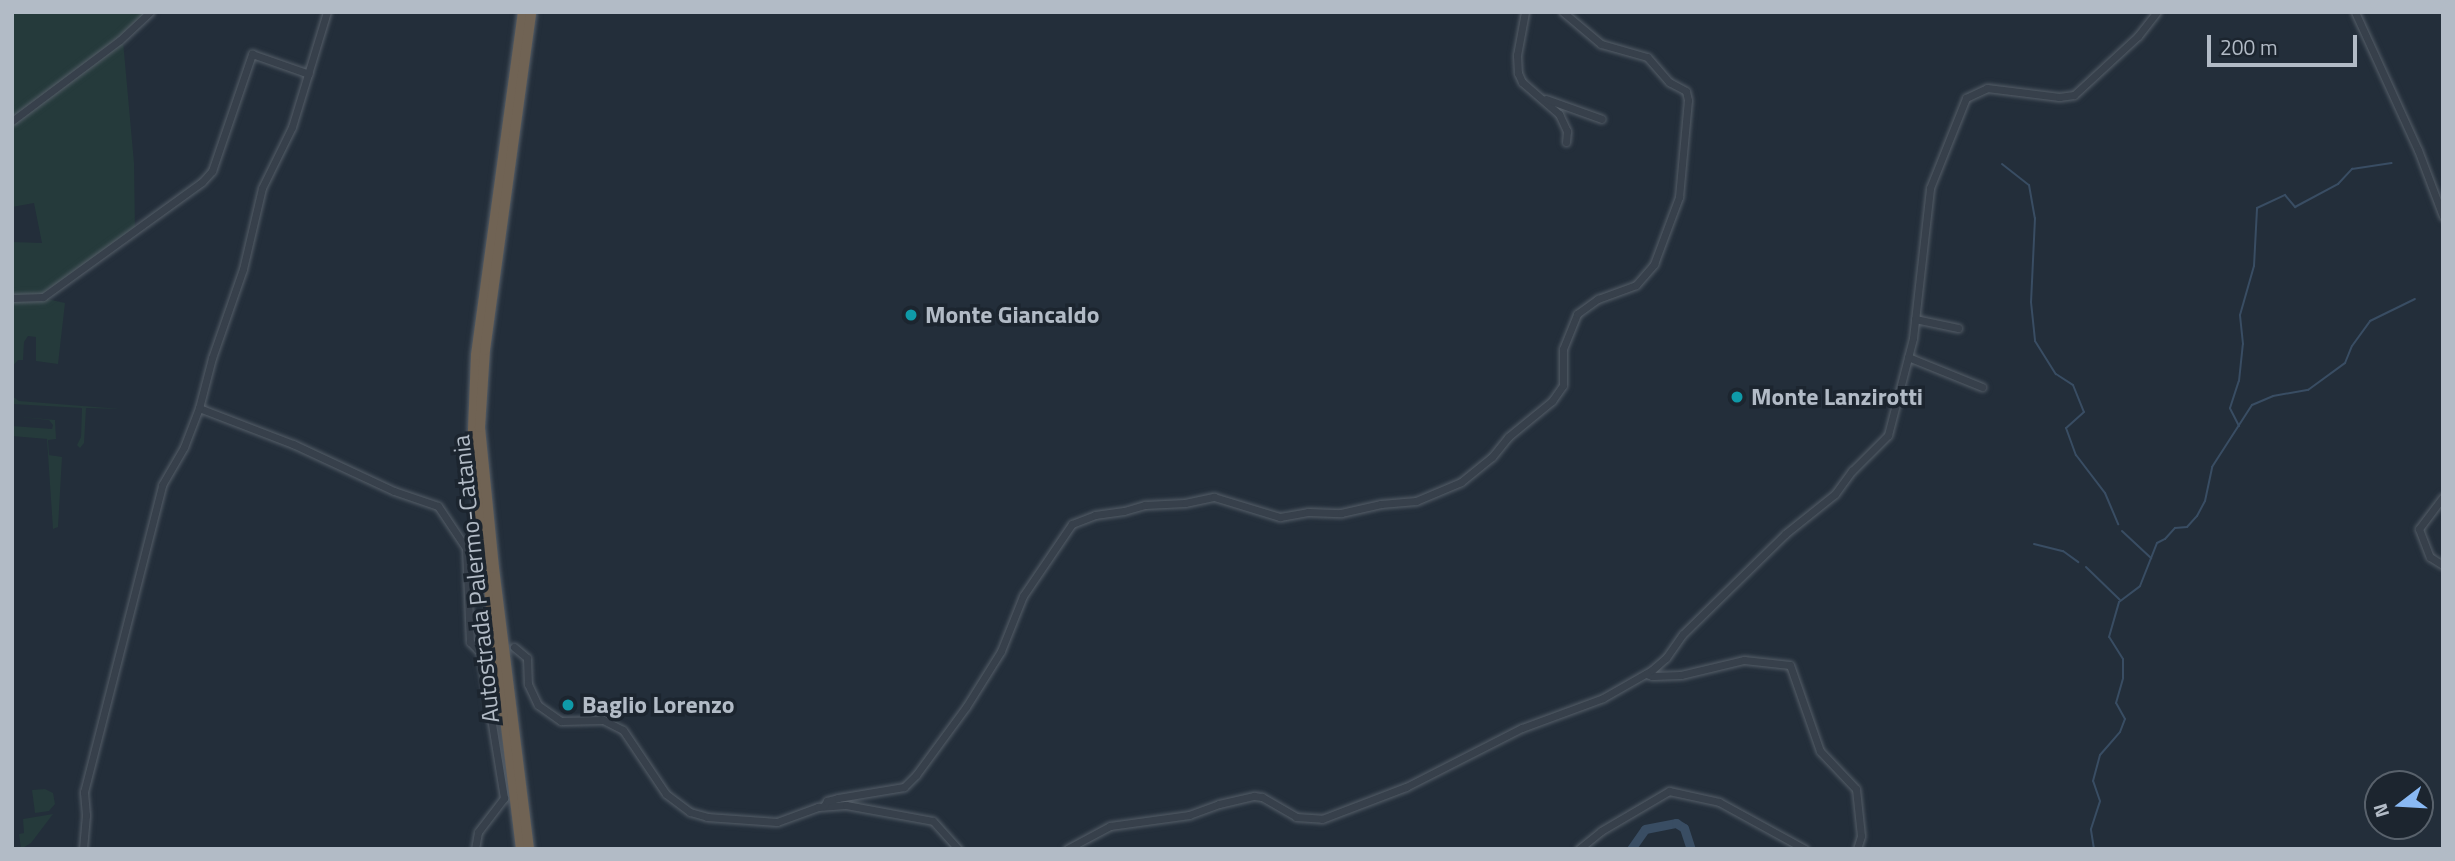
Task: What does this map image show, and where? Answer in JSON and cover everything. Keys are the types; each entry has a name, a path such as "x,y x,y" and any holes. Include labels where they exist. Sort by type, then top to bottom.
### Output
{"highway":[{"name":"Autostrada Palermo-Catania","path":"522,849 493,625 473,430 476,355 523,12"},
{"name":"Autostrada Palermo-Catania","path":"529,849 494,568 480,427 485,350 531,12"}],"street":[{"path":"12,121 120,40 150,12"},
{"path":"83,849 86,815 84,792 162,485 184,447 199,408 212,358 243,269 262,188 292,127 327,12"},
{"path":"1525,12 1517,55 1518,73 1522,82 1542,98 1565,124 1566,142"},
{"path":"824,806 827,801 838,798 904,787 916,775 967,707 1001,651 1023,596 1072,524 1096,514 1124,512 1145,505 1185,503 1214,496 1280,517 1308,512 1341,513 1381,504 1416,501 1461,482 1492,457 1508,437 1552,401 1563,385 1563,349 1577,314 1598,299 1636,285 1654,264 1679,197 1688,100 1686,91 1669,82 1647,57 1601,44 1563,12"},
{"path":"1067,849 1110,826 1189,815 1254,796 1262,797 1296,817 1329,817 1423,779 1522,727 1603,698 1646,674 1667,658 1683,634 1785,534 1823,507 1852,471 1880,446 1893,424 1915,319 1930,188 1966,98 1987,88 2059,97 2074,95 2138,36 2157,12"},
{"path":"2356,12 2418,150 2443,216"},
{"path":"12,298 43,297 202,182 212,171 252,54 309,74"},
{"path":"1542,98 1602,119"},
{"path":"1915,319 1958,328"},
{"path":"1908,356 1982,387"},
{"path":"199,408 293,444 394,491 438,506 466,548 470,603 467,634 470,642 484,649 504,798 478,832 475,849"},
{"path":"2443,497 2419,530 2430,557 2443,565"},
{"path":"514,647 527,658 528,684 538,705 561,721 603,720 623,730 666,794 690,811 707,817 776,822 824,806 846,804 933,821 958,849"},
{"path":"1646,674 1681,675 1744,660 1773,666 1790,665 1820,751 1856,789 1861,836 1857,849"},
{"path":"1579,849 1601,831 1669,791 1719,802 1805,849"}],"green space":[{"path":"12,12 150,12 123,41 134,163 135,233 42,298 65,303 58,364 36,361 36,337 28,336 24,342 23,360 18,360 12,367 12,242 42,243 34,203 12,207"},
{"path":"12,396 19,401 121,409 86,408 84,443 80,448 77,445 81,437 82,408 12,404"},
{"path":"12,416 55,420 56,439 48,440 49,455 62,457 58,527 53,529 47,439 12,436 12,426 52,429 53,425 49,420"},
{"path":"45,789 53,793 55,804 49,811 35,813 32,790"},
{"path":"53,814 31,843 21,849 19,834 24,833 23,819"}],"waterway":[{"path":"2239,426 2230,408 2239,381 2243,344 2240,315 2254,266 2257,208 2285,195 2295,207 2338,184 2352,169 2392,163"},
{"path":"2002,164 2029,185 2035,218 2031,302 2035,341 2056,374 2073,385 2084,412 2066,428 2076,455 2105,493 2118,524"},
{"path":"2094,849 2091,829 2100,801 2093,781 2100,755 2120,732 2125,719 2116,703 2123,678 2123,659 2109,637 2119,602 2140,586 2157,543 2175,528 2187,527 2197,516 2205,501 2212,467 2252,405 2273,396 2308,390 2345,363 2352,346 2370,321 2415,299"},
{"path":"2122,531 2151,558"},
{"path":"2034,544 2063,551 2078,562"},
{"path":"2086,567 2120,600"},
{"path":"1631,849 1645,829 1676,823 1684,828 1691,849"}],"place":[{"name":"Monte Giancaldo","path":"911,315"},
{"name":"Monte Lanzirotti","path":"1737,397"},
{"name":"Baglio Lorenzo","path":"568,705"}]}
